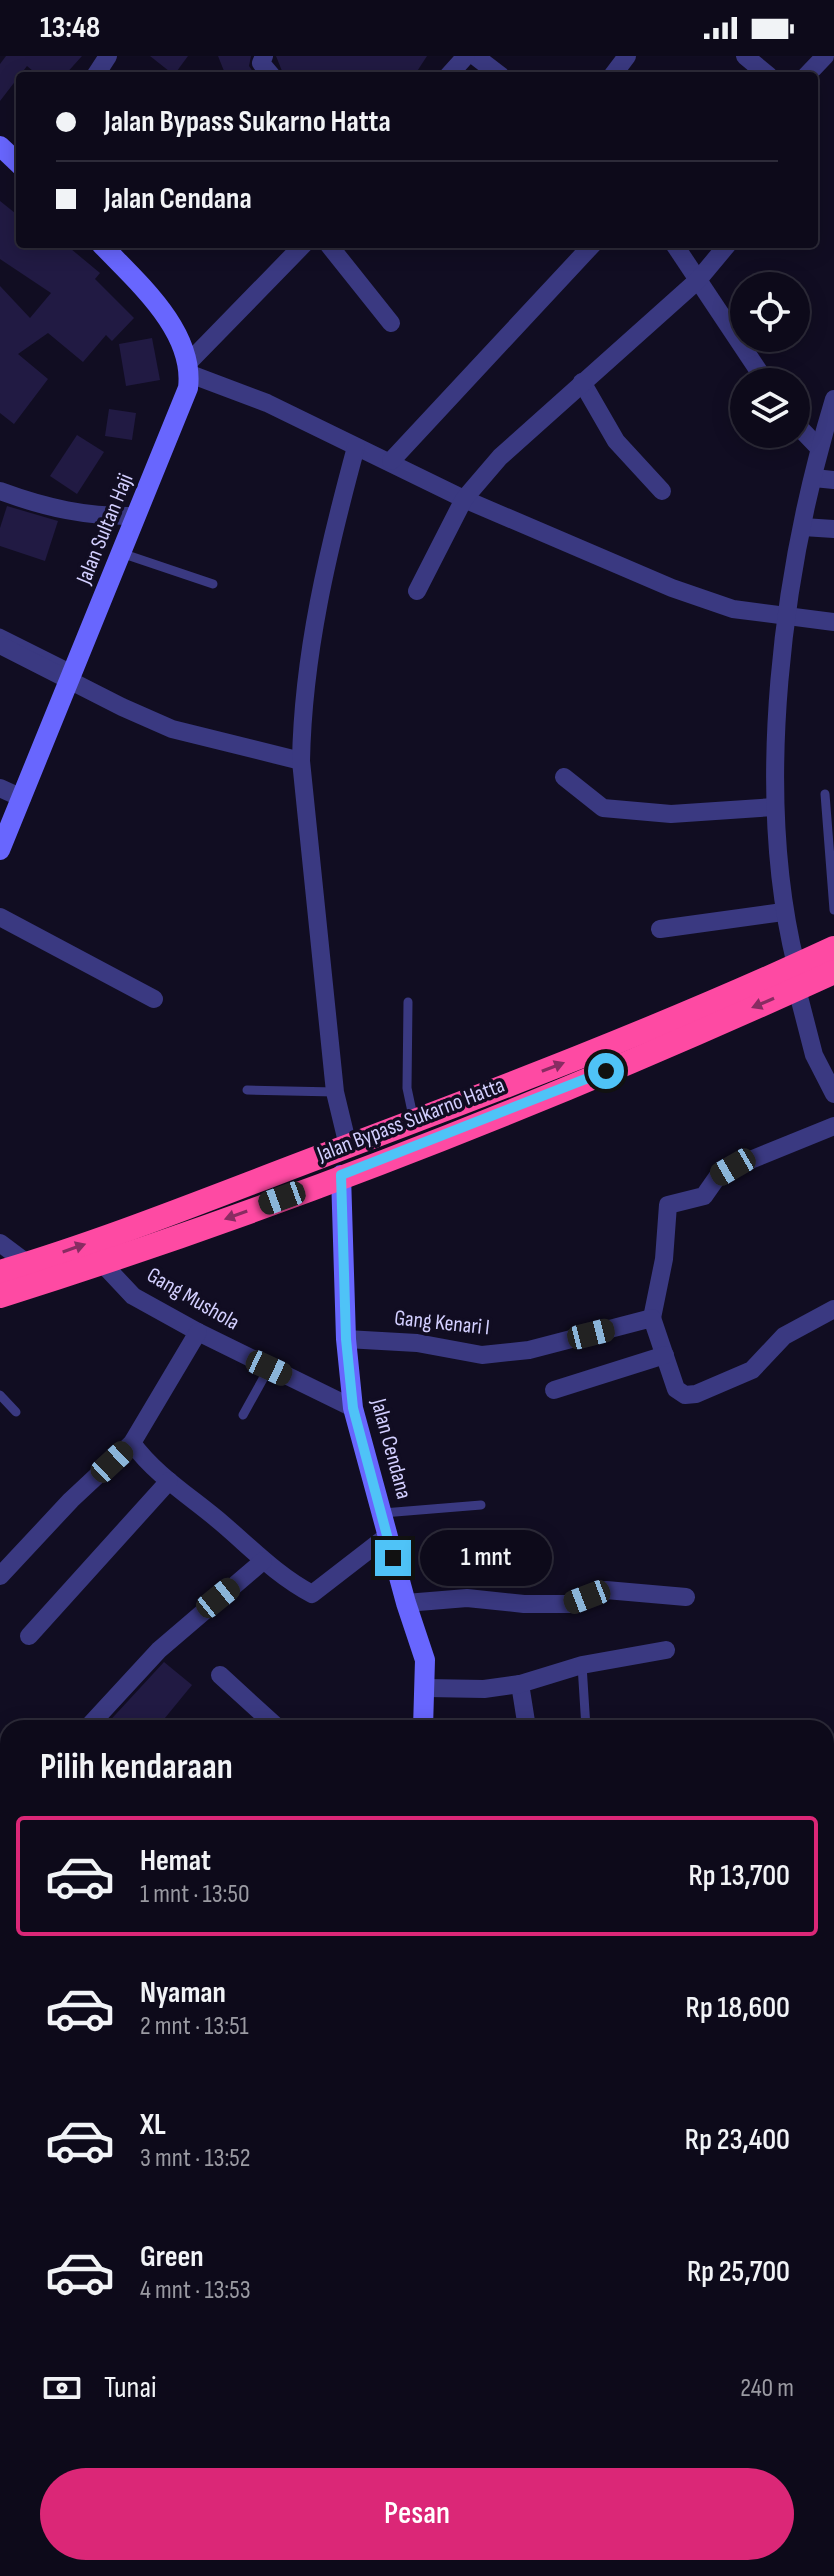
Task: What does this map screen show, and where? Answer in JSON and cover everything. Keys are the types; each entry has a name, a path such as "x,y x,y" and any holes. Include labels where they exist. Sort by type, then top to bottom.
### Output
{"highway":[{"name":"Jalan Bypass Sukarno Hatta","path":"0,1296 103,1264 579,1083 797,977 834,948"},
{"name":"Jalan Bypass Sukarno Hatta","path":"0,1272 414,1122 797,977 834,972"}],"street":[{"path":"452,72 466,56"},
{"path":"475,56 496,72"},
{"path":"810,72 825,56"},
{"path":"0,146 16,161"},
{"path":"105,248 165,316 190,368 391,461 464,499 672,588 733,609 834,622"},
{"path":"190,368 300,248"},
{"path":"331,248 391,323"},
{"path":"391,461 589,248"},
{"path":"677,248 757,368"},
{"path":"417,591 464,499 500,457 698,280 725,248"},
{"name":"Jalan Sultan Haji","path":"0,850 188,388 190,368"},
{"path":"582,382 616,441 662,491"},
{"path":"834,399 803,527 787,618 774,807 783,912 814,1055 834,1094"},
{"path":"348,1146 335,1092 301,761 302,713 326,559 356,447"},
{"path":"814,478 834,480"},
{"path":"0,491 59,511 104,517 136,516"},
{"path":"803,527 834,529"},
{"path":"0,645 72,675 172,729 301,761"},
{"path":"564,777 603,808 671,814 774,807"},
{"path":"0,788 22,798"},
{"path":"660,929 783,912"},
{"path":"0,917 154,999"},
{"path":"834,1126 733,1167 718,1176 702,1197 668,1205 664,1259 652,1318 676,1389 685,1395 696,1394 752,1370 784,1336 834,1309"},
{"name":"Jalan Cendana","path":"341,1175 346,1339 353,1408 406,1603 425,1660 427,1688 424,1720"},
{"path":"0,1243 28,1264"},
{"name":"Gang Mushola","path":"103,1264 133,1296 198,1332 353,1408"},
{"name":"Gang Kenari I","path":"346,1339 417,1343 482,1355 529,1350 652,1318"},
{"path":"0,1576 71,1500 132,1443 198,1332"},
{"path":"554,1390 665,1355"},
{"path":"132,1443 147,1464 263,1561 314,1594 354,1558 387,1536"},
{"path":"29,1636 169,1481"},
{"path":"94,1720 159,1650 263,1561"},
{"path":"406,1603 467,1598 524,1604 569,1604 606,1590 686,1597"},
{"path":"427,1688 484,1689 520,1684 582,1665 666,1650"},
{"path":"220,1675 269,1720"},
{"path":"520,1684 526,1720"}],"lane":[{"path":"121,553 213,584"},
{"path":"0,633 72,675"},
{"path":"825,794 834,910"},
{"path":"408,1002 407,1088 414,1122"},
{"path":"247,1090 335,1092"},
{"path":"243,1415 269,1368"},
{"path":"0,1395 16,1412"},
{"path":"383,1513 481,1505"},
{"path":"582,1665 585,1720"}],"building":[{"path":"6,56 82,56 68,72 34,72 27,66 22,72 16,72 16,80 0,101 0,64"},
{"path":"150,56 188,56 176,72 170,72"},
{"path":"218,56 251,56 249,66 253,72 224,72"},
{"path":"276,56 427,56 417,72 282,72"},
{"path":"0,201 16,214 16,248 70,248 100,273 95,279 134,318 112,341 106,335 83,362 48,333 18,354 48,379 14,424 0,413 0,286 30,318 51,293 0,259"},
{"path":"152,338 160,380 126,386 119,344"},
{"path":"109,409 136,413 132,440 105,436"},
{"path":"77,435 104,452 77,494 50,476"},
{"path":"7,506 58,521 45,561 0,546 0,528"},
{"path":"164,1662 192,1685 163,1720 110,1720"}],"route":[{"path":"393,1558 353,1408 346,1339 341,1175 606,1071"}]}
